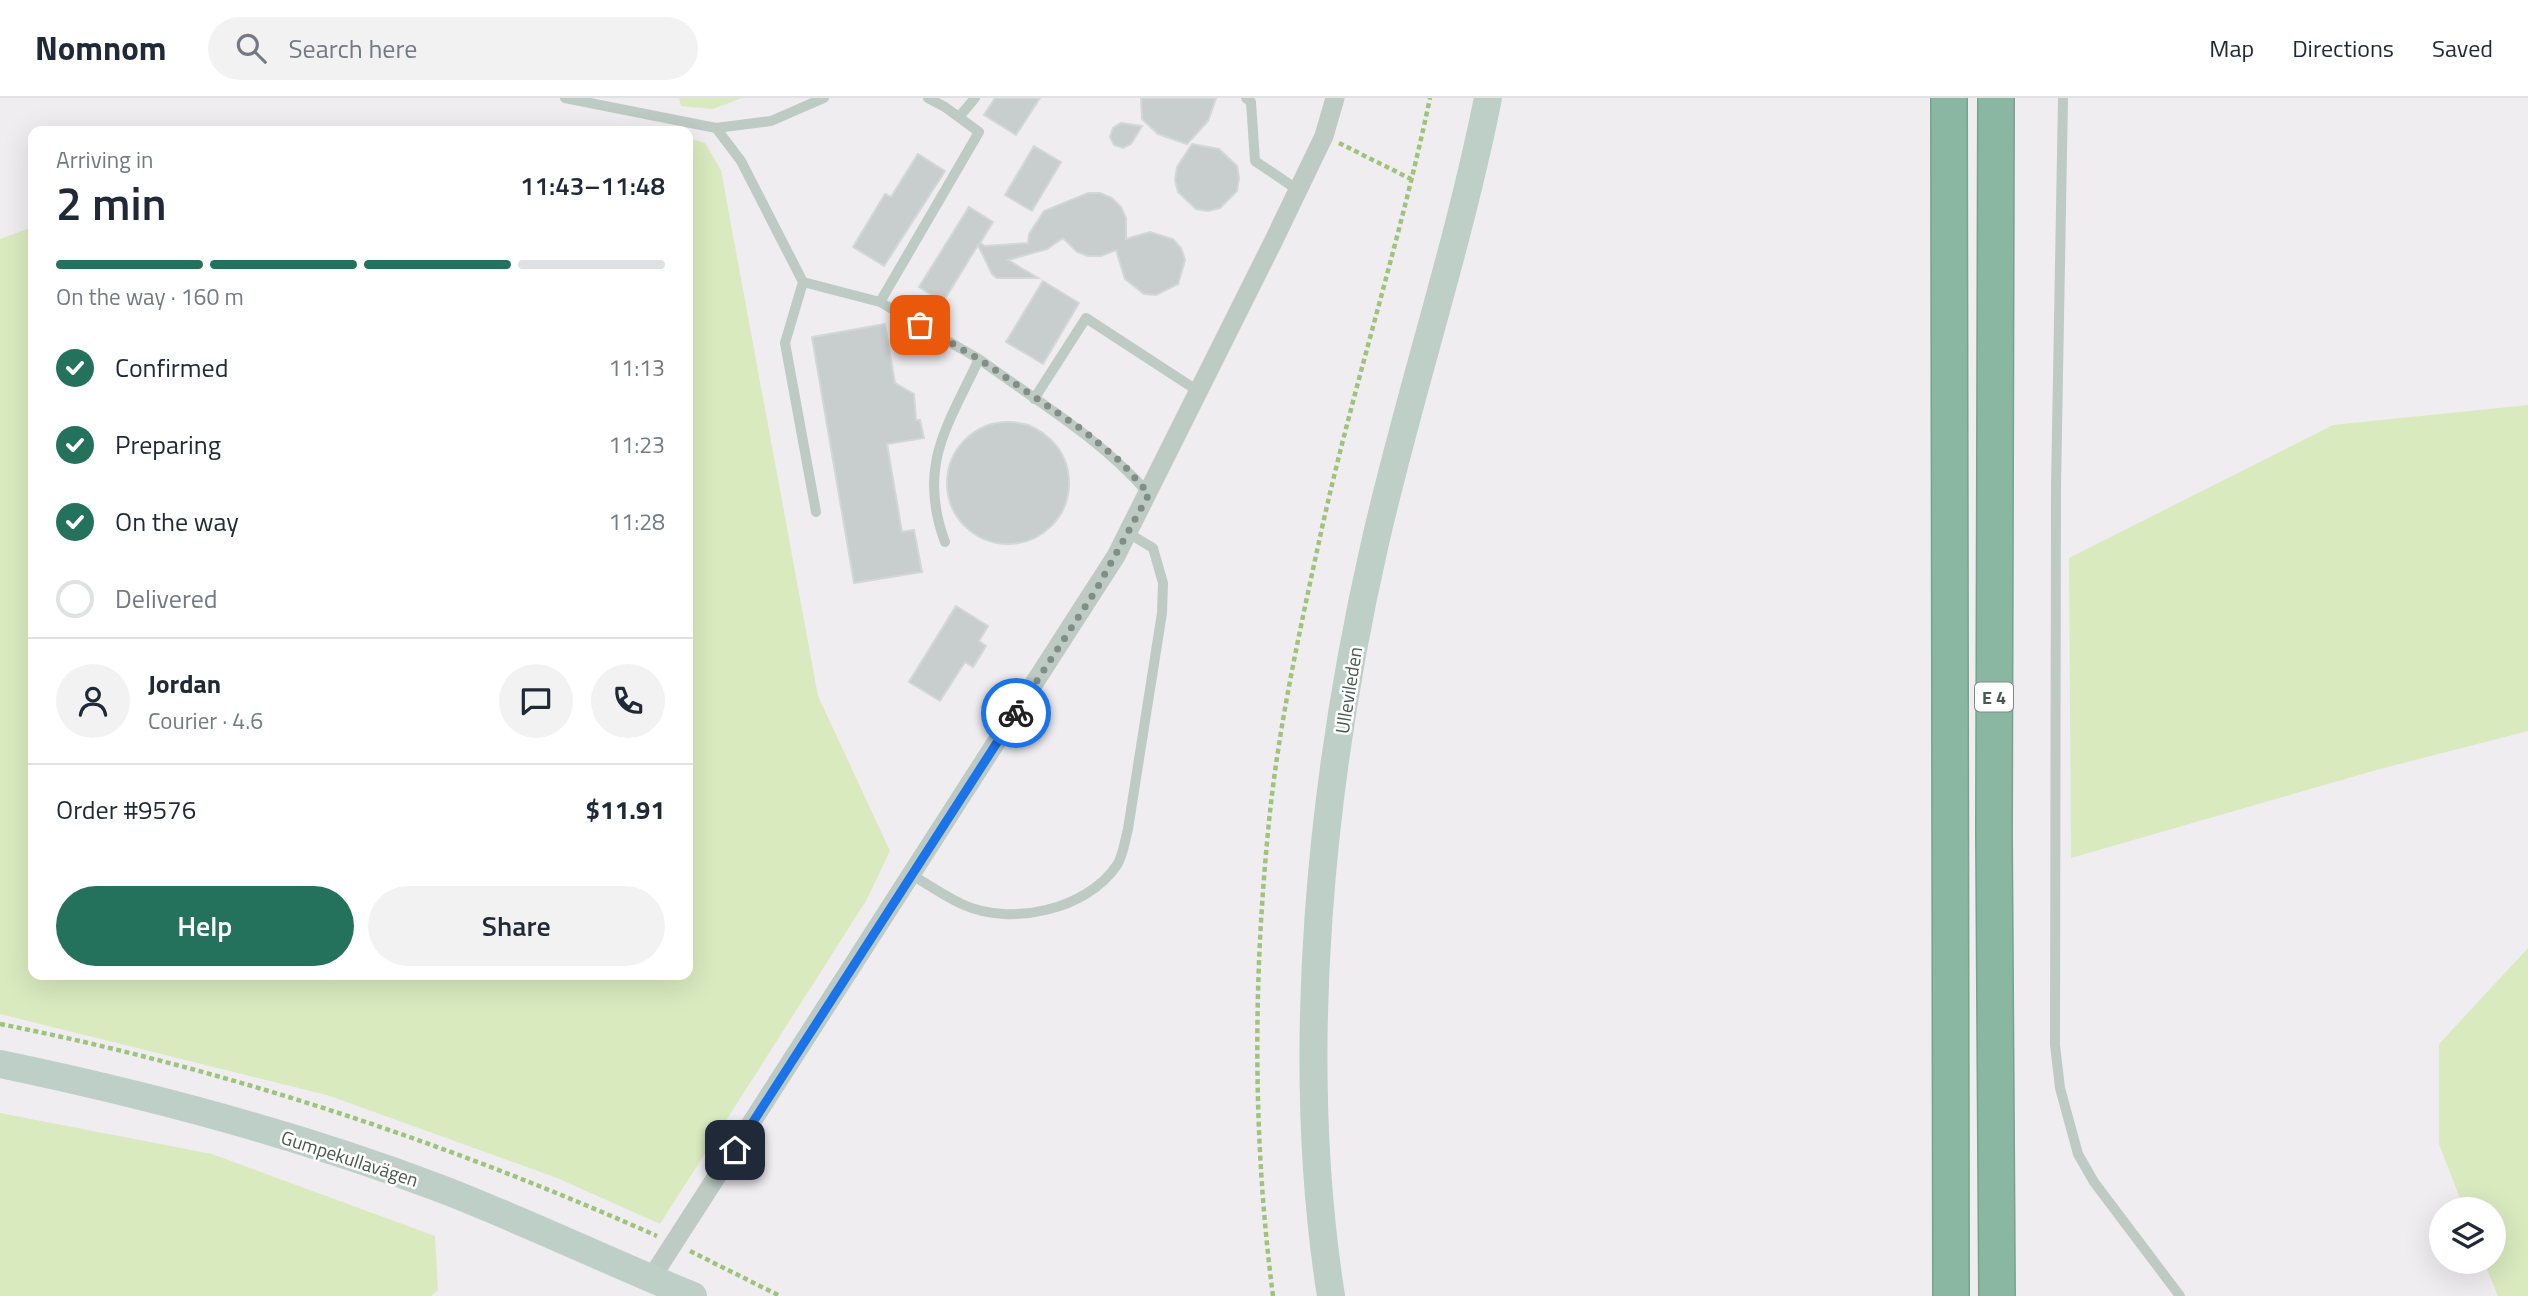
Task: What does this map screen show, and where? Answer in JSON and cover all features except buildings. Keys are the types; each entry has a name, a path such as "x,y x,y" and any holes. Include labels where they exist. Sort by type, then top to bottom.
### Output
{"highway":[{"name":"E 4","path":"1949,98 1948,851 1951,1296"},
{"name":"E 4","path":"1996,98 1994,834 1997,1296"}],"main road":[{"name":"Ullevileden","path":"1331,1296 1316,1129 1315,1007 1326,834 1347,685 1375,542 1488,98"},
{"name":"Gumpekullavägen","path":"0,1065 104,1086 317,1145 530,1224 690,1295"}],"street":[{"path":"652,1277 1085,607 1128,533 1324,135 1330,103"}],"lane":[{"path":"565,98 716,128 771,121 824,98"},
{"path":"880,302 979,132 928,98"},
{"path":"959,117 975,98"},
{"path":"1246,98 1251,103 1255,162 1298,190"},
{"path":"2063,98 2056,486 2055,1045 2060,1088 2078,1154 2094,1182 2179,1296"},
{"path":"716,128 741,161 803,282 785,343 816,512"},
{"path":"803,282 880,302 979,359 1034,400 1084,431 1122,463 1149,494"},
{"path":"1034,400 1086,318 1198,391"},
{"path":"945,542 936,518 932,484 939,442 979,359"},
{"path":"912,876 965,905 992,913 1016,914 1038,912 1071,901 1104,880 1118,864 1128,829 1162,613 1163,583 1153,548 1128,533"}],"path":[{"path":"1273,1296 1257,1147 1258,1000 1268,831 1290,681 1321,534 1430,98"},
{"path":"1324,135 1410,179"},
{"path":"0,1024 114,1049 324,1106 537,1182 675,1244 780,1296"}],"green space":[{"path":"679,98 742,98 713,109 681,106"},
{"path":"693,139 705,143 721,170 818,696 890,851 866,901 660,1224 557,1178 327,1095 0,1014 0,239 28,229 28,980 693,980"},
{"path":"2528,405 2528,731 2380,769 2071,858 2069,558 2333,425"},
{"path":"2528,948 2528,1296 2498,1296 2489,1274 2506,1274 2506,1197 2459,1197 2439,1144 2439,1044"},
{"path":"0,1113 212,1154 435,1236 438,1290 431,1296 0,1296"}],"way so far":[{"path":"920,325 979,359 1034,400 1084,431 1122,463 1149,494 1096,590 1016,713"}],"route":[{"path":"735,1150 1016,713"}]}
